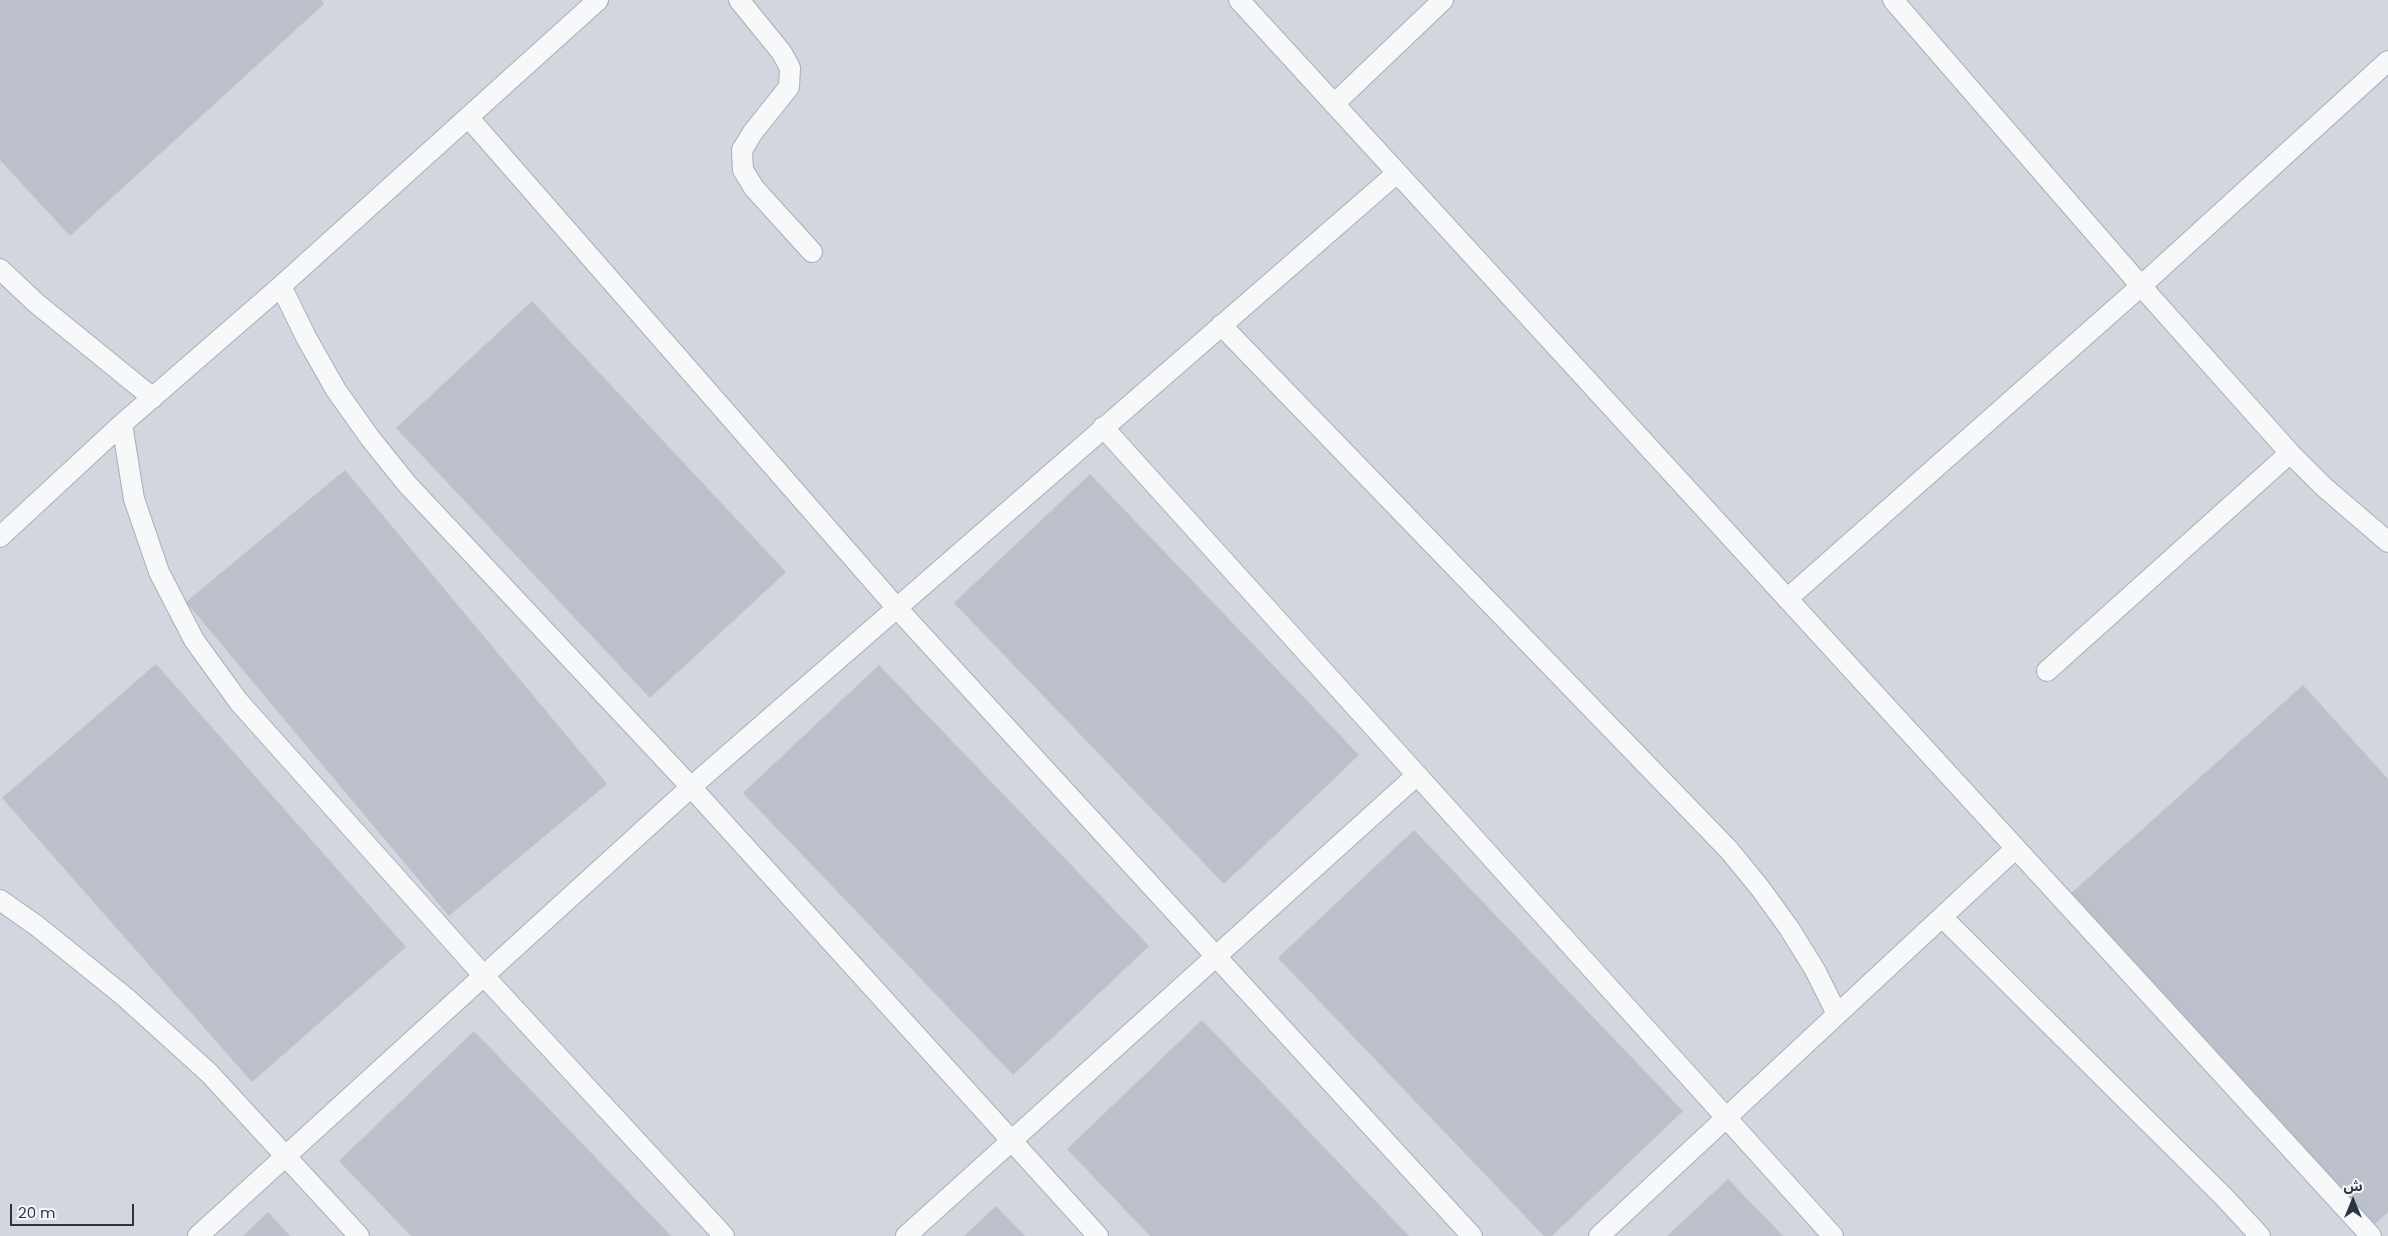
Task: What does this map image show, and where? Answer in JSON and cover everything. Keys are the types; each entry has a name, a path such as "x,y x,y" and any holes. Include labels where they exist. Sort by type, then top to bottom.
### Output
{"lane":[{"path":"0,537 122,424 282,286 598,0"},
{"path":"739,0 782,53 790,68 790,87 753,132 742,150 743,170 754,188 812,252"},
{"path":"1239,0 2016,848 2364,1234"},
{"path":"1334,104 1443,0"},
{"path":"1893,0 2141,286 2290,453 2324,487 2388,542"},
{"path":"1787,598 2141,286 2388,61"},
{"path":"468,117 896,607 1472,1236"},
{"path":"198,1236 691,787 1397,173"},
{"path":"0,269 36,303 153,398"},
{"path":"282,286 307,339 336,390 370,438 407,484 691,787 1098,1236"},
{"path":"1221,325 1729,850 1789,928 1837,1014"},
{"path":"122,424 137,508 159,572 194,640 239,702 484,976 724,1236"},
{"path":"1103,427 1833,1236"},
{"path":"2047,671 2290,453"},
{"path":"906,1236 1417,775"},
{"path":"1599,1236 2016,848"},
{"path":"0,900 37,926 125,997 209,1073 359,1236"},
{"path":"1942,917 2224,1197 2260,1236"}],"shaded area":[{"path":"0,0 2388,0 2388,1236 0,1236"}],"building":[{"path":"0,0 321,0 324,4 70,236 0,160"},
{"path":"532,301 786,572 650,698 396,428"},
{"path":"345,470 607,784 449,916 186,602"},
{"path":"1090,474 1359,755 1224,884 954,603"},
{"path":"156,664 406,947 252,1082 2,798"},
{"path":"879,665 1149,946 1013,1075 743,793"},
{"path":"2303,685 2388,779 2388,1212 2370,1228 2068,896"},
{"path":"1414,830 1683,1111 1552,1236 1544,1236 1278,958"},
{"path":"1202,1020 1409,1236 1150,1236 1067,1149"},
{"path":"474,1031 671,1236 411,1236 339,1161"},
{"path":"1728,1179 1783,1236 1667,1236"},
{"path":"996,1206 1025,1236 964,1236"},
{"path":"268,1212 290,1236 243,1236"}]}
